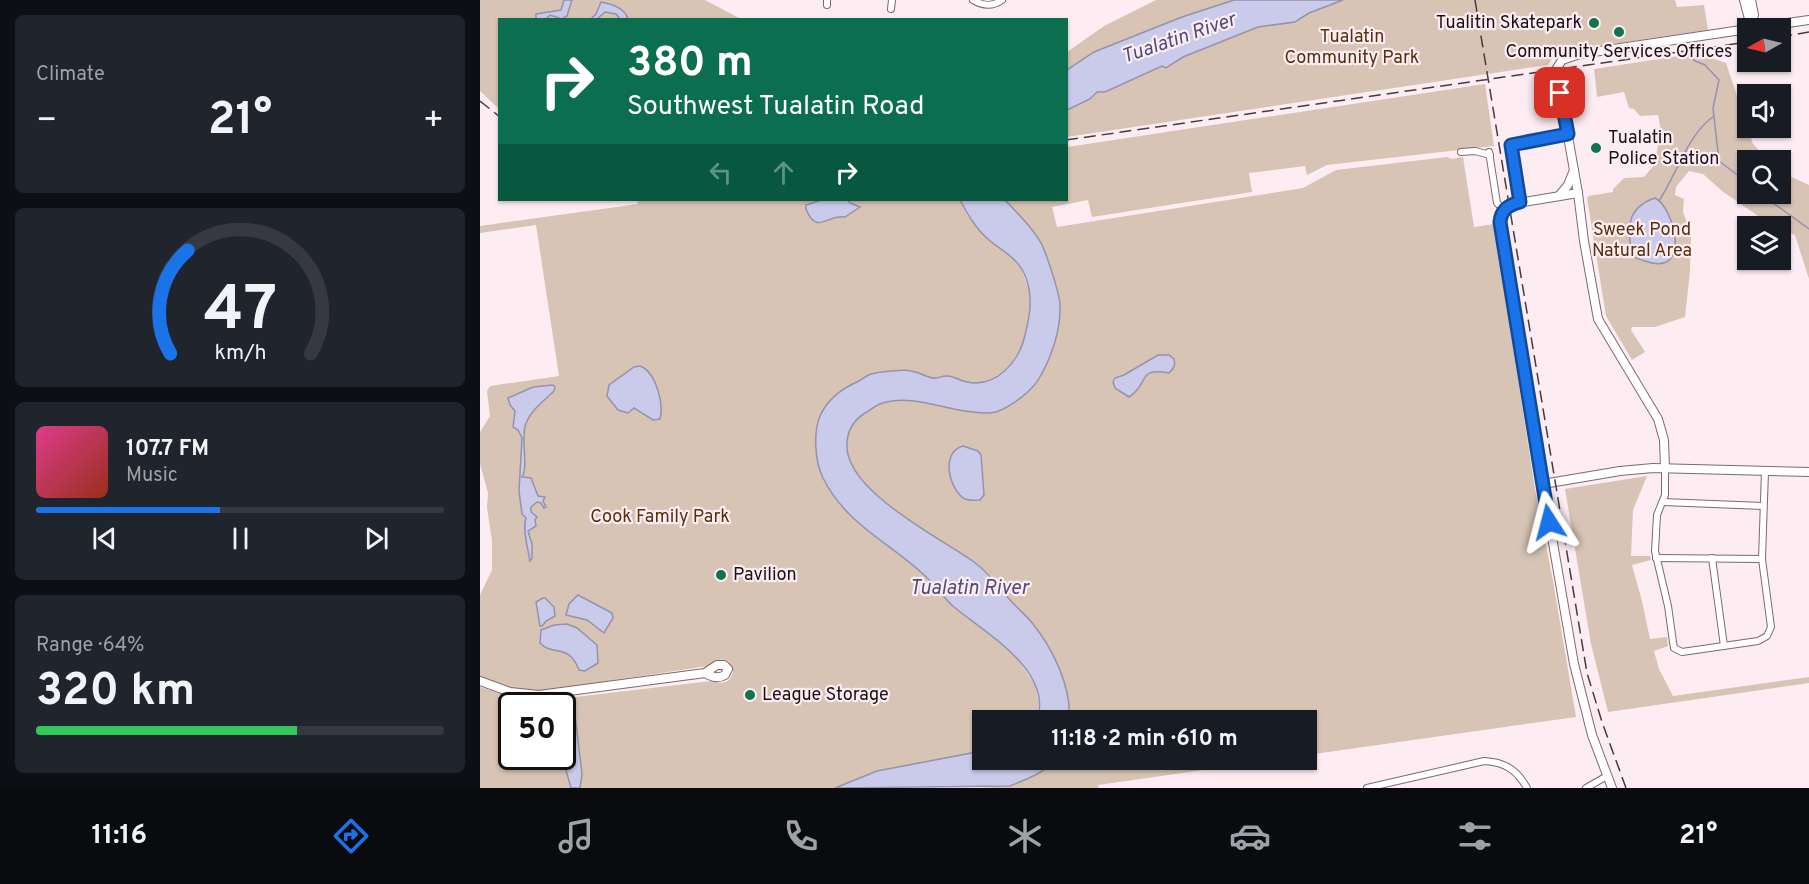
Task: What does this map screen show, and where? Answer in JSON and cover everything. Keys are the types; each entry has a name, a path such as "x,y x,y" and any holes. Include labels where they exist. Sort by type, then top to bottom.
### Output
{"main road":[{"path":"1744,0 1749,18"},
{"path":"1750,0 1751,18"},
{"path":"1791,23 1809,20"},
{"path":"1610,784 1594,741 1578,685 1500,219 1504,210 1520,202 1578,193 1557,74 1558,65 1564,58 1737,31"},
{"path":"1559,196 1568,185 1575,170"}],"street":[{"path":"891,9 892,0"},
{"path":"973,0 989,5 1002,0"},
{"path":"1520,202 1511,145 1568,134"},
{"path":"1461,152 1475,150 1489,154 1497,203 1504,210"},
{"path":"1578,193 1598,319 1658,419 1664,440 1666,486 1656,520 1656,558 1668,606 1673,642 1677,651 1687,652 1758,641 1767,636 1771,620 1762,559 1765,471"},
{"path":"1543,484 1620,471 1665,468 1809,472"},
{"path":"1663,502 1763,506"},
{"path":"1656,558 1762,559"},
{"path":"1712,558 1724,646"},
{"path":"480,681 510,692 539,695 705,673"},
{"path":"1367,788 1484,761 1511,767 1518,773 1527,788"},
{"path":"1586,788 1610,784"}],"green space":[{"path":"480,0 705,0 739,18 498,18 498,108 480,91"},
{"path":"1156,0 1234,0 1182,17 1094,52 1068,69 1068,51 1104,26"},
{"name":"Tualatin Community Park","path":"1343,0 1675,0 1677,7 1704,5 1708,30 1565,51 1552,59 1548,65 1068,137 1068,110 1090,99 1097,92 1105,92 1163,66 1166,68 1183,57 1258,27 1295,22 1309,13"},
{"name":"Sweek Pond Natural Area","path":"1698,53 1726,63 1737,96 1737,138 1751,138 1759,150 1737,150 1737,201 1703,174 1689,171 1676,187 1675,195 1684,199 1683,212 1691,233 1685,317 1655,327 1632,327 1631,330 1645,352 1632,360 1606,316 1587,198 1613,192 1613,189 1624,178 1644,177 1654,165 1661,131 1658,115 1640,116 1634,109 1629,108 1624,92 1597,97 1594,69"},
{"name":"Cook Family Park","path":"1485,84 1494,146 1327,165 1307,175 1305,166 1249,173 1252,192 1092,217 1088,200 1052,207 1057,227 1303,188 1336,170 1463,157 1474,227 1494,224 1535,489 1576,717 1317,754 1317,710 1069,710 1068,697 1051,651 994,579 974,562 919,528 872,491 851,466 846,445 825,406 819,419 817,434 829,489 859,524 923,573 952,605 1014,654 1035,685 1038,710 972,710 972,753 877,771 835,788 480,788 480,687 498,693 498,770 576,770 576,697 711,681 722,683 728,681 733,671 729,662 721,660 708,666 542,691 513,688 480,676 480,595 492,570 488,493 480,464 480,432 490,416 487,391 490,386 559,376 536,225 480,233 480,226 638,204 637,201 960,201 968,216 990,241 1006,251 1021,267 1029,291 1031,310 1023,343 1009,368 991,379 1004,377 1024,344 1032,310 1033,231 1006,201 1068,201 1068,147"},
{"path":"1791,177 1809,185 1809,279 1795,235 1791,233 1791,216 1758,216 1741,204 1791,204"},
{"path":"1647,476 1633,510 1631,556 1650,556 1651,560 1632,565 1650,639 1667,637 1668,646 1654,651 1659,669 1673,696 1809,677 1809,683 1608,712 1591,644 1565,489"},
{"path":"1042,770 1204,770 1098,785 1099,788 977,788 1011,786"}],"water":[{"path":"564,0 572,0 567,16 564,18 550,15 547,18 536,18 536,14 561,10"},
{"name":"Tualatin River","path":"1234,0 1343,0 1309,13 1295,22 1258,27 1183,57 1166,68 1162,66 1105,92 1097,92 1090,99 1068,110 1068,69 1094,52 1182,17"},
{"path":"601,2 621,9 628,18 619,18 616,14 605,12 598,18 592,18"},
{"path":"1655,198 1668,214 1675,239 1674,251 1669,260 1660,264 1632,256 1630,237 1633,214 1638,207"},
{"path":"818,201 849,201 860,207 845,217 818,223 810,217 806,205"},
{"name":"Tualatin River","path":"961,201 1006,201 1030,227 1042,245 1056,284 1060,315 1055,342 1038,381 1015,402 996,412 965,411 901,400 878,405 852,425 847,442 850,460 860,478 876,495 896,511 979,566 1031,621 1060,669 1069,710 1039,710 1040,702 1035,685 1026,669 1013,654 950,603 909,562 855,520 832,494 818,464 816,431 823,410 841,391 868,375 908,370 933,378 949,376 978,383 997,377 1012,363 1025,335 1030,293 1023,271 1015,260 980,231"},
{"path":"1158,355 1169,355 1174,359 1174,367 1169,373 1152,372 1147,375 1129,397 1115,388 1113,382 1115,378"},
{"path":"640,366 646,369 658,389 661,405 660,419 653,420 634,408 628,413 618,410 607,396 609,385 634,367"},
{"path":"553,385 554,391 531,414 524,429 525,466 522,477 531,478 538,496 545,497 543,501 546,507 544,508 541,503 537,502 531,507 531,512 537,517 536,526 528,531 532,544 530,561 525,533 526,518 522,514 519,491 522,438 518,430 513,427 515,411 508,398 533,387"},
{"path":"963,446 978,451 981,455 984,495 980,500 965,499 959,494 951,480 949,463 951,456"},
{"path":"578,595 612,613 613,618 604,633 587,620 566,615 569,604"},
{"path":"543,598 554,607 555,616 540,626 536,602"},
{"path":"567,624 577,628 597,645 598,663 585,671 579,670 570,656 540,643 541,630 554,625"},
{"path":"576,724 582,774 580,788 571,788 566,770 576,770"},
{"path":"972,753 972,770 1044,770 1010,786 835,788 877,771"}],"waterway":[{"path":"1688,55 1705,65 1719,80 1713,108 1719,161 1737,175"},
{"path":"1659,201 1689,144 1714,116"},
{"path":"1775,204 1809,229"}],"railway":[{"path":"1475,0 1587,673 1626,788"},
{"path":"1791,35 1809,32"},
{"path":"1068,140 1737,44"},
{"path":"480,101 498,115"}],"place":[{"name":"Tualitin Skatepark","path":"1594,23"},
{"name":"Community Services Offices","path":"1619,32"},
{"name":"Tualatin Police Station","path":"1596,148"},
{"name":"Pavilion","path":"721,575"},
{"name":"League Storage","path":"750,695"}],"route":[{"path":"1549,522 1500,222 1504,210 1520,202 1511,145 1568,134 1560,93"}]}
